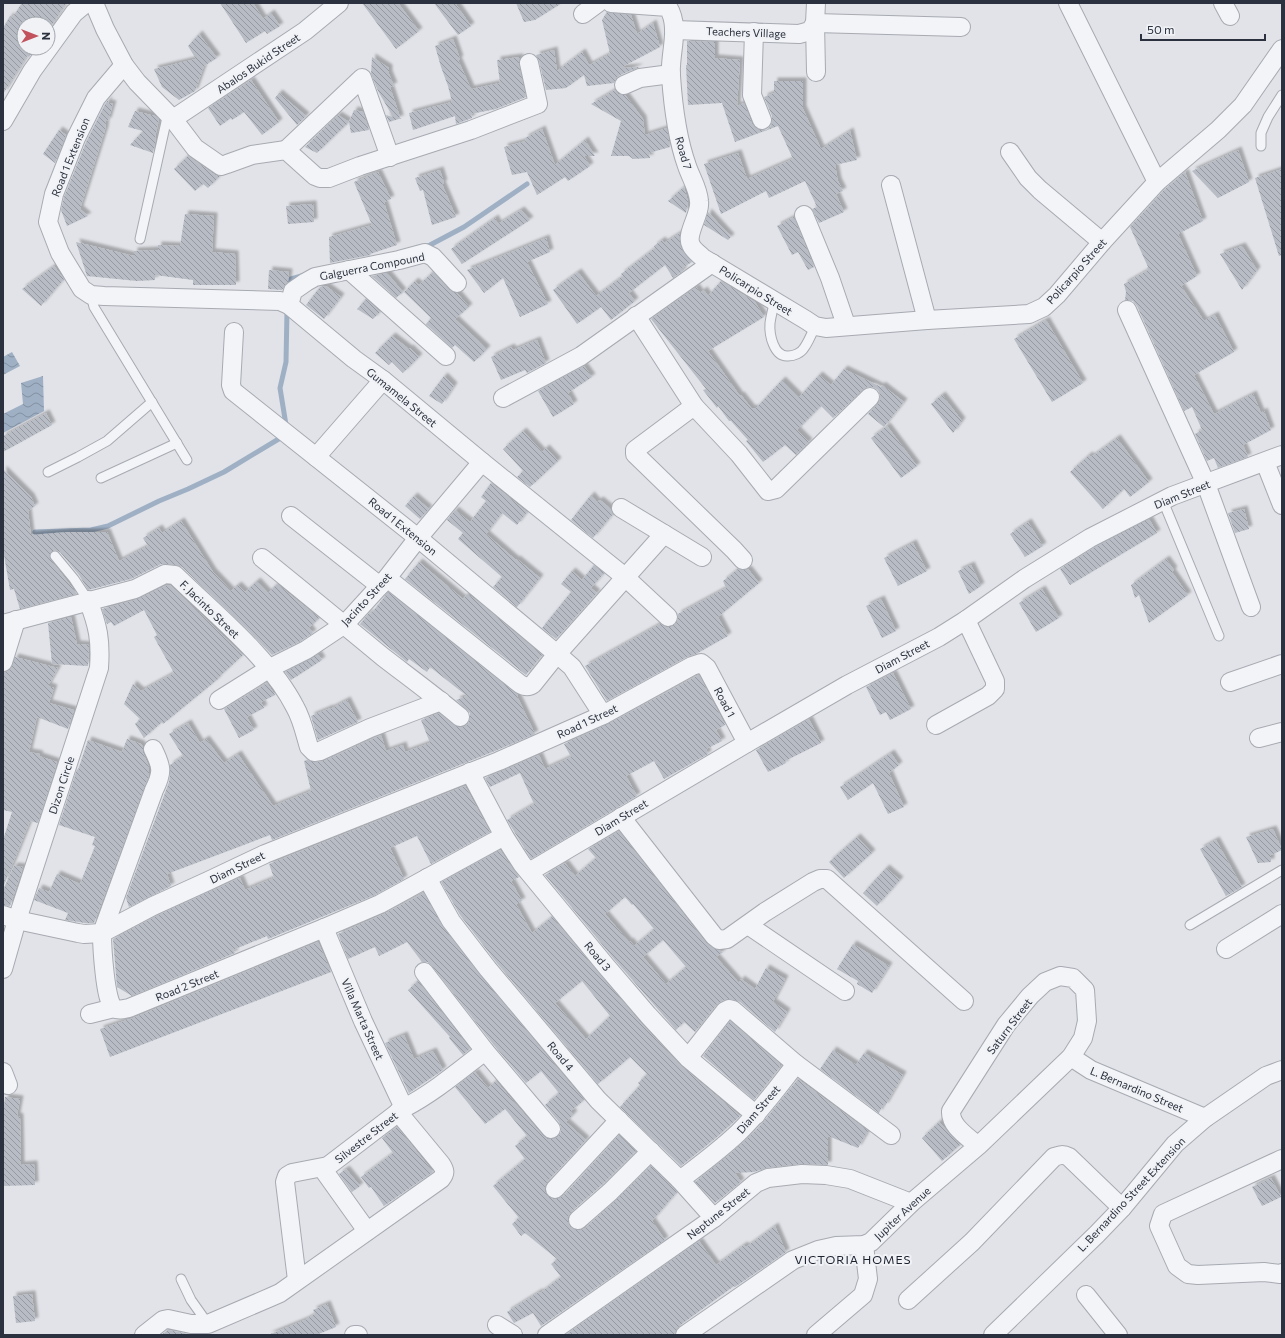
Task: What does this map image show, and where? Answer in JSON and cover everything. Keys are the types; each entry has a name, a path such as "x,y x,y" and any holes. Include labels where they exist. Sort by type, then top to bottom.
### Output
{"street":[{"path":"3,121 32,71 74,13 86,3"},
{"path":"94,3 105,29 124,65 137,82 170,116 195,148 221,166 252,155 286,150 362,78 390,157"},
{"name":"Abalos Bukid Street","path":"170,116 304,32 340,3"},
{"path":"583,14 598,3"},
{"name":"Road 7","path":"611,3 668,7 672,14 674,30 671,74 677,129 687,166 698,192 700,203 690,242 691,246 703,258 712,263"},
{"path":"816,3 816,72"},
{"path":"1068,3 1157,182"},
{"path":"815,24 961,27"},
{"name":"Teachers Village","path":"674,30 799,34 810,31 815,24"},
{"path":"754,32 752,95 762,120"},
{"name":"Policarpio Street","path":"712,263 815,326 826,328 846,325 1029,314 1044,307 1057,295 1102,242 1157,182 1218,130 1242,105 1282,49"},
{"path":"286,150 315,176 320,178 329,178 360,166 471,130 538,104 529,63"},
{"name":"Road 1 Extension","path":"91,294 82,290 60,254 48,222 54,194 76,138 96,98 124,65"},
{"path":"624,85 651,75 671,74"},
{"path":"1010,152 1028,178 1040,190 1102,242"},
{"path":"891,185 927,320"},
{"path":"804,215 828,272 846,325"},
{"name":"Galguerra Compound","path":"289,305 293,291 315,278 425,254 434,257 457,283"},
{"path":"503,398 581,356 712,263"},
{"path":"349,270 446,356"},
{"name":"Gumamela Street","path":"91,294 104,296 280,301 289,305 354,359 383,380 482,462 625,576 668,617"},
{"path":"1127,310 1206,484 1251,607"},
{"path":"636,316 694,406 739,454 768,491 776,489 870,397"},
{"name":"Road 1 Extension","path":"234,332 231,385 233,391 418,538 572,667 603,715"},
{"path":"316,457 383,380"},
{"path":"694,406 635,450 635,454 743,560"},
{"name":"Diam Street","path":"529,872 847,685 939,637 1024,579 1090,538 1172,496 1282,455"},
{"name":"Jacinto Street","path":"219,700 270,668 306,650 345,624 384,582 418,538 482,462"},
{"path":"1265,462 1282,505"},
{"path":"621,508 702,557"},
{"path":"291,516 384,582 523,686 530,686 533,684 625,576 664,534"},
{"path":"262,558 460,717"},
{"name":"F. Jacinto Street","path":"9,622 135,588 165,574 175,575 270,668 296,708 309,747 314,752 320,751 370,728 441,701"},
{"name":"Dizon Circle","path":"3,969 10,917 99,668 99,634 88,600"},
{"path":"936,725 988,696 995,689 995,681 966,620"},
{"path":"3,662 9,622"},
{"name":"Road 1","path":"701,663 707,668 747,743"},
{"name":"Road 1 Street","path":"470,772 499,762 603,715 692,666 701,663"},
{"path":"1230,682 1282,664"},
{"path":"1259,738 1282,732"},
{"path":"114,1008 110,1004 105,974 102,933 154,790 160,778 161,769 153,749"},
{"name":"Diam Street","path":"10,917 84,934 102,933 152,906 264,854 470,772"},
{"name":"Road 3","path":"470,772 504,836 522,864 648,1015 688,1058 756,1115"},
{"path":"621,817 714,936 719,940 727,939 765,912 814,882 820,879 827,879 964,1001"},
{"name":"Road 2 Street","path":"90,1014 114,1008 120,1010 129,1008 380,904 504,836"},
{"name":"Road 4","path":"427,878 451,921 488,969 598,1100 680,1180 714,1218"},
{"path":"1226,949 1282,914"},
{"path":"748,925 845,991"},
{"name":"Villa Marta Street","path":"324,928 401,1110 445,1171 441,1179 368,1231"},
{"path":"424,972 486,1051 551,1129"},
{"name":"Saturn Street","path":"978,1146 952,1123 950,1116 951,1111 1006,1025 1030,996 1045,982 1060,976 1072,978 1085,990 1087,1021 1083,1038 1071,1056"},
{"path":"688,1058 725,1011 729,1009 733,1010 796,1064 891,1135"},
{"name":"Silvestre Street","path":"297,1280 285,1182 287,1176 292,1173 322,1168 332,1163 401,1110 416,1102 450,1079 486,1051"},
{"name":"L. Bernardino Street","path":"1071,1056 1091,1070 1205,1118"},
{"name":"Jupiter Avenue","path":"686,1335 793,1260 818,1250 836,1246 864,1245 871,1242 911,1203 978,1146 1071,1056"},
{"name":"Diam Street","path":"680,1180 721,1148 756,1115 796,1064"},
{"name":"L. Bernardino Street Extension","path":"993,1335 1122,1208 1176,1144 1205,1118 1266,1076 1282,1070"},
{"path":"555,1189 619,1120"},
{"path":"578,1220 610,1192 651,1151"},
{"path":"908,1300 972,1242 1023,1188 1054,1157 1058,1155 1064,1154 1069,1157 1122,1208"},
{"path":"1281,1275 1264,1272 1198,1275 1188,1274 1177,1266 1159,1226 1163,1214 1282,1160"},
{"path":"144,1335 163,1320 168,1319 191,1324 208,1324 271,1298 368,1231 322,1168"},
{"name":"Neptune Street","path":"547,1335 714,1218 756,1183 768,1178 802,1174 826,1175 850,1179 911,1203"},
{"path":"816,1335 863,1295 868,1279 864,1245"},
{"path":"1086,1295 1118,1335"},
{"path":"497,1326 513,1335"}],"lane":[{"path":"1261,146 1261,133 1268,117 1282,95"},
{"path":"140,239 170,116"},
{"path":"91,294 94,307 187,460"},
{"path":"775,302 770,324 773,343 777,353 783,356 791,356 801,351 815,326"},
{"path":"48,472 107,441 152,402"},
{"path":"101,478 177,443"},
{"path":"1163,501 1219,636"},
{"path":"55,556 74,579 88,600"},
{"path":"1190,925 1282,870"},
{"path":"181,1279 191,1300 208,1324"}],"water":[{"path":"12,352 20,366 3,375 3,357"},
{"path":"43,376 44,411 3,433 3,414 23,404 21,383"}],"building":[{"path":"22,3 66,3 56,19 56,16 16,16 16,56 27,56 3,94 3,28 10,16 12,18"},
{"path":"220,3 253,3 263,19 271,13 280,26 267,34 265,31 246,43"},
{"path":"362,3 398,3 419,31 396,49"},
{"path":"434,3 455,3 471,26 458,35"},
{"path":"516,3 562,3 535,20 524,22"},
{"path":"607,12 631,15 637,34 653,23 660,47 620,68 640,67 620,75 616,78 614,83 587,86 584,75 566,88 546,90 539,61 536,55 554,50 557,71 582,52 589,65 610,54 602,20"},
{"path":"199,34 217,58 204,66 195,91 179,100 162,87 154,69 196,59 188,46"},
{"path":"453,39 460,59 458,60 471,89 500,83 497,60 520,57 519,65 526,97 496,109 471,114 472,118 456,124 455,116 413,130 409,113 452,102 435,46"},
{"path":"687,41 715,42 715,58 740,60 737,106 744,103 752,124 756,128 766,130 770,127 772,122 772,116 764,97 774,93 774,81 803,81 803,109 821,149 850,131 857,160 835,165 838,181 843,191 836,194 844,212 819,223 812,209 817,207 805,181 769,198 766,191 721,214 704,164 738,153 747,179 793,159 778,126 735,142 722,103 688,105 686,65"},
{"path":"372,57 389,68 389,74 394,86 390,87 400,117 399,118 402,118 389,122 386,115 393,117 378,91 371,74"},
{"path":"251,80 279,122 262,135 244,112 232,120 231,118 220,126 208,108"},
{"path":"615,90 618,94 625,95 643,119 645,135 667,128 670,147 649,153 650,158 633,159 629,156 611,156 621,121 591,104"},
{"path":"279,93 306,116 297,125 275,98"},
{"path":"109,99 108,103 113,104 108,121 106,121 105,130 80,209 88,216 67,226 61,210 64,197 86,142"},
{"path":"354,110 363,112 369,130 351,133 349,122"},
{"path":"135,111 155,116 159,119 153,153 130,145 143,131 128,127"},
{"path":"338,115 349,122 317,153 305,147"},
{"path":"542,129 555,165 585,140 595,156 584,156 590,166 568,181 565,177 537,195 527,172 512,175 504,147 526,141 525,138"},
{"path":"59,130 66,135 55,163 43,154"},
{"path":"1238,150 1249,182 1218,198 1192,171"},
{"path":"188,156 215,175 220,176 208,188 203,184 195,191 174,169"},
{"path":"1282,169 1282,255 1279,256 1255,178"},
{"path":"440,170 444,183 442,184 456,217 432,225 423,190 420,191 415,178"},
{"path":"378,172 391,199 384,202 397,245 370,254 371,255 330,263 329,237 372,225 354,182"},
{"path":"1185,172 1203,221 1178,234 1197,276 1181,286 1204,321 1215,315 1234,352 1194,375 1214,414 1253,394 1261,413 1264,411 1271,430 1243,445 1248,457 1218,468 1214,458 1207,461 1195,434 1202,430 1192,407 1184,411 1137,306 1133,301 1125,300 1126,292 1124,284 1148,270 1130,227 1164,190"},
{"path":"684,187 688,202 686,213 668,201"},
{"path":"313,204 314,222 288,224 286,206"},
{"path":"521,210 530,220 462,264 451,249 495,218 498,224"},
{"path":"708,212 731,237 728,240 704,225"},
{"path":"185,214 214,216 212,252 235,254 236,285 193,285 193,280 155,275 155,280 137,281 87,276 76,242 134,256 134,251 158,250 158,245 180,246"},
{"path":"794,217 814,267 808,270 798,252 792,255 777,226"},
{"path":"680,233 682,250 692,262 682,268 684,270 673,278 665,265 629,293 635,301 611,320 601,307 577,324 553,290 578,272 596,296 623,276 621,274 655,248 654,246 662,240 664,243"},
{"path":"546,238 550,252 527,262 548,304 520,317 503,278 484,293 467,270"},
{"path":"1242,246 1257,270 1242,290 1220,254"},
{"path":"54,266 64,279 41,306 22,289"},
{"path":"269,270 289,272 288,282 282,290 268,289"},
{"path":"433,272 449,290 457,293 469,307 455,319 487,349 474,362 455,345 452,348 426,324 431,318 404,292 415,281 419,285"},
{"path":"387,273 403,292 396,298 372,276"},
{"path":"721,281 755,302 764,317 708,351 740,396 741,395 752,409 755,409 782,380 799,397 819,375 831,385 844,369 881,387 882,385 904,402 884,427 868,414 880,399 878,390 873,387 868,387 863,390 833,418 821,406 797,430 809,442 796,455 785,445 763,462 746,441 748,440 731,421 729,421 718,406 717,408 703,390 706,389 651,319 696,287 700,293 704,290 708,296"},
{"path":"326,286 341,297 324,319 306,305 320,287"},
{"path":"366,299 380,312 373,319 357,309"},
{"path":"1046,320 1083,383 1052,402 1014,339"},
{"path":"392,336 409,349 410,348 419,357 403,373 392,362 389,365 375,353"},
{"path":"537,340 546,363 527,373 525,370 501,380 491,357 511,347 513,350"},
{"path":"584,366 592,377 568,393 574,404 553,417 538,391"},
{"path":"444,376 454,386 442,404 429,396"},
{"path":"942,395 962,421 953,433 931,404"},
{"path":"46,413 52,425 3,452 3,436"},
{"path":"887,426 917,466 901,478 871,438"},
{"path":"523,431 542,452 546,448 558,461 530,487 517,477 523,471 503,449"},
{"path":"1117,438 1149,482 1130,497 1124,489 1103,509 1070,472 1089,455 1091,457"},
{"path":"3,469 31,497 35,506 28,511 31,535 67,532 107,532 119,561 148,546 143,538 159,528 162,533 181,521 213,572 231,591 238,585 245,592 257,581 268,593 277,584 319,618 309,628 313,633 301,641 272,655 182,567 161,564 131,579 88,590 79,575 60,552 54,550 50,554 50,559 77,594 20,609 14,589 10,590 3,555"},
{"path":"491,483 527,512 517,525 502,513 486,534 516,560 517,559 540,578 517,607 493,587 502,577 458,539 463,533 447,520 455,510 470,522 486,501 481,497"},
{"path":"591,495 597,502 600,500 611,509 613,514 593,538 571,520"},
{"path":"414,496 429,509 420,519 405,506"},
{"path":"1244,509 1249,529 1235,533 1228,513"},
{"path":"1149,519 1157,533 1070,585 1060,569 1095,547"},
{"path":"1028,522 1043,546 1025,557 1010,534"},
{"path":"913,543 927,571 898,586 884,558"},
{"path":"1166,559 1174,570 1172,572 1188,595 1149,623 1139,595 1135,598 1131,585"},
{"path":"419,562 463,599 467,594 480,603 542,655 526,675 405,579"},
{"path":"594,565 604,573 591,588 597,593 556,639 542,628 571,592 561,584 572,571 582,580"},
{"path":"971,565 981,586 969,594 958,571"},
{"path":"738,569 748,569 759,583 718,617 728,636 607,701 585,666 660,624 666,627 671,627 678,620 678,614 726,588 723,581"},
{"path":"167,585 170,585 243,655 218,679 163,724 162,722 144,738 135,724 140,719 124,704 133,684 141,691 174,673 154,637 157,635 144,610 114,626 111,622 107,624 102,609 138,599"},
{"path":"1042,589 1059,618 1036,632 1019,603"},
{"path":"388,592 518,695 517,696 535,734 272,840 270,835 167,874 171,886 129,907 126,898 169,782 170,765 183,756 169,734 188,723 200,743 206,739 224,763 238,754 273,806 311,791 304,761 324,761 381,735 386,751 403,745 405,752 430,743 421,720 439,713 458,727 463,727 468,724 470,713 456,700 467,696 430,667 427,672 409,659 407,662 360,624 369,613 371,614"},
{"path":"881,599 896,631 882,638 866,606"},
{"path":"71,617 77,644 89,645 88,666 52,664 48,623"},
{"path":"318,654 322,660 291,680 285,672"},
{"path":"15,657 58,668 48,686 54,688 49,703 74,710 68,729 37,717 29,752 40,754 39,756 57,762 38,823 30,821 4,885 3,840 12,812 3,810 3,672 10,669"},
{"path":"893,673 911,709 890,720 886,712 880,715 866,687"},
{"path":"699,675 725,725 716,730 722,741 706,749 708,754 664,779 654,761 626,776 637,796 531,859 507,820 534,804 520,773 490,787 485,778 539,755 545,769 571,757 564,744 608,724"},
{"path":"267,683 275,695 261,702 264,708 247,717 254,730 239,738 224,709"},
{"path":"347,700 358,722 318,740 311,716 330,709"},
{"path":"809,719 821,743 785,761 786,763 768,772 756,750"},
{"path":"127,739 141,744 143,747 143,753 149,767 149,775 94,923 65,920 68,913 34,900 39,888 49,892 57,874 80,884 95,846 92,845 95,837 59,825 77,769 78,770 88,740 122,752"},
{"path":"891,753 899,765 889,773 904,807 888,814 873,783 848,800 840,787"},
{"path":"465,786 490,832 431,864 417,836 390,848 404,879 375,895 268,939 267,936 233,950 235,953 132,996 117,987 113,939 158,915 240,878 245,890 274,878 269,864"},
{"path":"1273,829 1282,850 1271,855 1271,862 1258,863 1246,837"},
{"path":"619,831 706,943 723,952 716,957 739,983 741,979 755,989 766,968 785,979 773,1002 787,1012 775,1032 740,1002 731,999 724,1000 717,1004 695,1032 684,1022 676,1030 614,959 545,875 565,863 575,876 596,858 588,849","holes":["625,897 632,905 633,904 654,929 634,946 605,914","663,940 686,967 666,984 643,957"]},
{"path":"857,837 872,853 844,878 829,862"},
{"path":"1216,840 1242,887 1226,896 1200,849"},
{"path":"500,850 519,877 511,881 522,901 516,904 532,933 552,917 640,1022 680,1065 740,1116 681,1166 620,1107 640,1085 638,1083 647,1074 630,1057 598,1084 496,962 460,915 441,882","holes":["582,981 610,1016 586,1039 555,1003"]},
{"path":"14,866 23,867 10,906 3,905 3,890"},
{"path":"886,868 900,880 877,906 863,893"},
{"path":"424,893 443,927 480,975 584,1100 571,1111 574,1114 566,1122 586,1140 547,1182 545,1192 548,1196 553,1199 558,1199 563,1196 619,1135 636,1151 603,1184 571,1212 568,1217 570,1227 575,1230 585,1228 651,1166 677,1192 652,1221 665,1240 541,1326 533,1313 514,1323 507,1312 539,1292 540,1293 561,1277 551,1264 557,1259 525,1233 521,1236 512,1224 519,1218 493,1186 525,1159 515,1146 527,1136 505,1109 485,1124 455,1087 475,1072 488,1088 496,1081 547,1139 558,1137 561,1132 559,1122 545,1105 559,1093 541,1071 526,1083 493,1044 432,966 428,962 422,962 407,942 379,956 375,947 348,959 338,934 384,914"},
{"path":"318,942 331,972 110,1057 100,1029 133,1018"},
{"path":"853,944 889,966 872,993 857,984 858,981 837,969"},
{"path":"418,981 470,1049 463,1055 449,1038 450,1037 408,990"},
{"path":"730,1021 780,1064 780,1067 754,1100 703,1056"},
{"path":"404,1035 414,1059 433,1051 443,1070 409,1093 385,1043"},
{"path":"833,1050 856,1065 864,1053 903,1075 885,1106 883,1105 879,1113 820,1069"},
{"path":"798,1079 868,1131 858,1148 828,1136 828,1165 801,1164 767,1168 754,1172 735,1173 741,1182 715,1203 695,1182 754,1132"},
{"path":"5,1097 20,1099 17,1116 20,1117 21,1165 34,1164 35,1185 3,1186 3,1113"},
{"path":"939,1122 960,1145 942,1161 922,1138"},
{"path":"397,1127 433,1172 384,1206 371,1187 369,1188 361,1177 393,1153 382,1138"},
{"path":"346,1169 360,1186 352,1192 339,1174"},
{"path":"1271,1178 1281,1197 1262,1206 1252,1187"},
{"path":"775,1226 786,1252 735,1287 734,1286 679,1326 674,1335 565,1335 699,1241 716,1265 744,1245 746,1247"},
{"path":"32,1294 35,1321 16,1323 13,1296"},
{"path":"327,1304 336,1327 316,1335 268,1335 305,1320 315,1314 313,1310"},
{"path":"168,1330 189,1334 200,1335 161,1335"}],"waterway":[{"path":"424,247 464,227 527,184"},
{"path":"289,288 291,279 305,275"},
{"path":"286,425 280,388 286,362 287,311"},
{"path":"42,539 35,532 91,530 108,526 224,472 282,437"}],"district":[{"name":"VICTORIA HOMES","path":"853,1259"}]}
